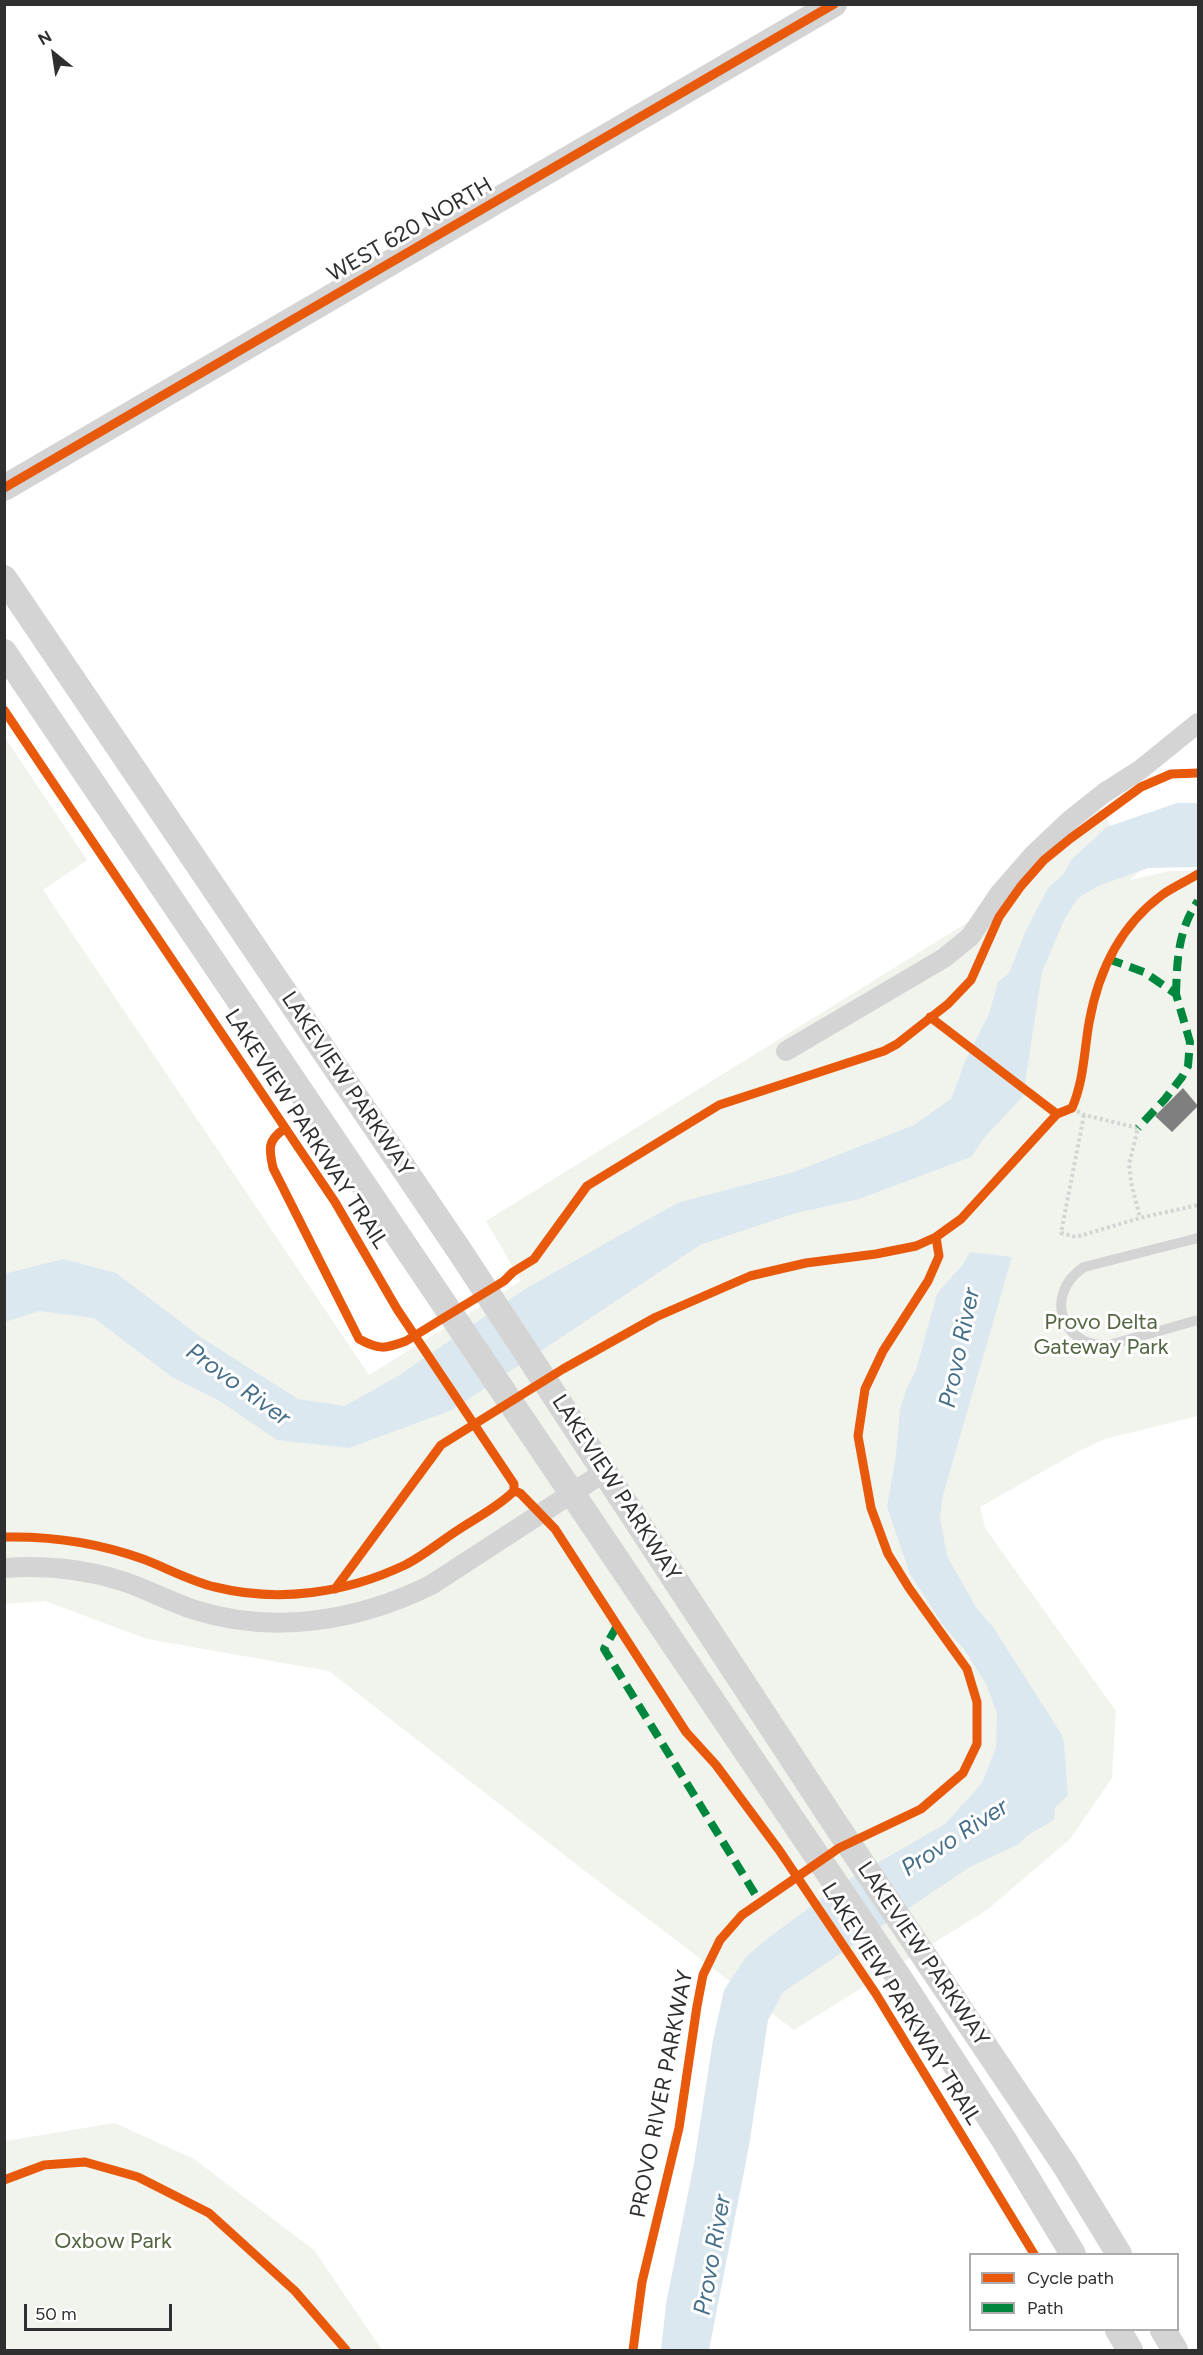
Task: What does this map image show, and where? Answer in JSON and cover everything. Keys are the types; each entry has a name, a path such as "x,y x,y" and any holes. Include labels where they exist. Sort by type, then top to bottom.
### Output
{"street":[{"name":"WEST 620 NORTH","path":"4,488 834,4"},
{"name":"LAKEVIEW PARKWAY","path":"4,578 471,1268 834,1821 1064,2164 1118,2253"},
{"name":"LAKEVIEW PARKWAY","path":"4,652 902,1982 1004,2140 1072,2253"},
{"path":"786,1051 944,958 970,937 999,894 1033,855 1070,820 1104,793 1140,770 1198,723"},
{"path":"4,1568 45,1567 98,1575 123,1582 197,1611 225,1617 277,1623 323,1620 379,1606 431,1585 606,1471"},
{"path":"1119,2331 1130,2350"},
{"path":"1164,2331 1175,2350"}],"lane":[{"path":"1198,1238 1084,1267 1069,1279 1064,1287 1061,1306 1066,1325 1072,1333 1089,1344 1099,1346 1198,1320"}],"path":[{"path":"1071,1107 1084,1115 1138,1128 1129,1164 1140,1218"},
{"path":"1084,1115 1061,1233 1076,1237 1140,1218 1198,1205"}],"green space":[{"name":"Provo Delta Gateway Park","path":"4,736 87,860 43,890 369,1375 521,1281 486,1221 1010,896 1035,862 1098,805 1139,872 1130,880 1169,871 1198,871 1198,1416 1105,1439 1079,1451 980,1507 985,1528 1116,1711 1112,1778 1070,1839 987,1910 794,2030 581,1868 329,1671 147,1639 45,1601 5,1604"},
{"name":"Oxbow Park","path":"115,2123 194,2159 314,2250 382,2350 5,2350 5,2141"}],"water":[{"name":"Provo River","path":"1177,803 1198,803 1198,867 1148,868 1098,886 1078,898 1065,918 1042,972 1023,1096 984,1138 971,1157 859,1199 796,1213 700,1245 452,1410 349,1448 277,1440 218,1400 172,1377 94,1318 39,1311 5,1322 4,1274 63,1259 116,1273 202,1338 298,1399 345,1406 398,1376 525,1289 677,1203 794,1172 914,1125 951,1099 966,1059 989,1014 998,982 1009,973 1026,930 1048,888 1063,875 1072,859 1107,827"},
{"name":"Provo River","path":"970,1252 1012,1257 943,1495 940,1518 947,1556 977,1609 993,1627 1060,1732 1064,1741 1068,1795 1055,1808 1054,1820 1028,1835 1017,1845 970,1867 783,1992 768,2020 749,2146 709,2350 661,2350 666,2304 694,2163 713,2040 724,1990 746,1957 767,1939 841,1884 945,1824 982,1783 996,1747 997,1713 986,1684 964,1649 945,1628 910,1574 887,1507 896,1455 900,1409 916,1370 937,1294 964,1263"}],"building":[{"path":"1183,1088 1198,1106 1172,1132 1155,1116"}],"marked path":[{"path":"1176,994 1180,946 1186,923 1198,901"},
{"path":"1108,959 1144,972 1176,994 1190,1042 1188,1066 1182,1077 1138,1128"},
{"path":"617,1626 604,1649 760,1902"}],"cycle path":[{"path":"4,488 834,4"},
{"name":"LAKEVIEW PARKWAY TRAIL","path":"4,710 335,1202 397,1309 514,1484 514,1491"},
{"name":"LAKEVIEW PARKWAY TRAIL","path":"284,1129 272,1142 273,1168 359,1339 382,1347 406,1341 504,1281 513,1272 534,1259 587,1186 719,1105 884,1051 897,1044 948,1004 971,980 999,917 1021,886 1044,860 1141,787 1171,774 1198,773"},
{"path":"335,1589 441,1445 563,1369 656,1317 750,1276 806,1263 916,1246 936,1237 961,1219 1057,1114 1072,1108 1081,1076 1093,1004 1113,952 1134,921 1147,907 1166,892 1198,874"},
{"path":"930,1017 1057,1114"},
{"name":"PROVO RIVER PARKWAY","path":"633,2350 642,2282 679,2128 703,1975 720,1940 742,1915 839,1848 921,1809 963,1773 977,1744 977,1702 967,1669 909,1588 888,1554 871,1508 858,1436 865,1389 883,1351 928,1281 939,1256 936,1237"},
{"name":"LAKEVIEW PARKWAY TRAIL","path":"514,1491 520,1493 555,1529 686,1732 716,1765 779,1850 876,1994 1033,2253"},
{"path":"4,1537 57,1539 92,1545 143,1559 215,1587 239,1592 263,1594 312,1592 359,1582 405,1565 494,1507 514,1491"},
{"path":"4,2180 44,2165 85,2162 138,2177 209,2213 295,2291 346,2350"}]}
